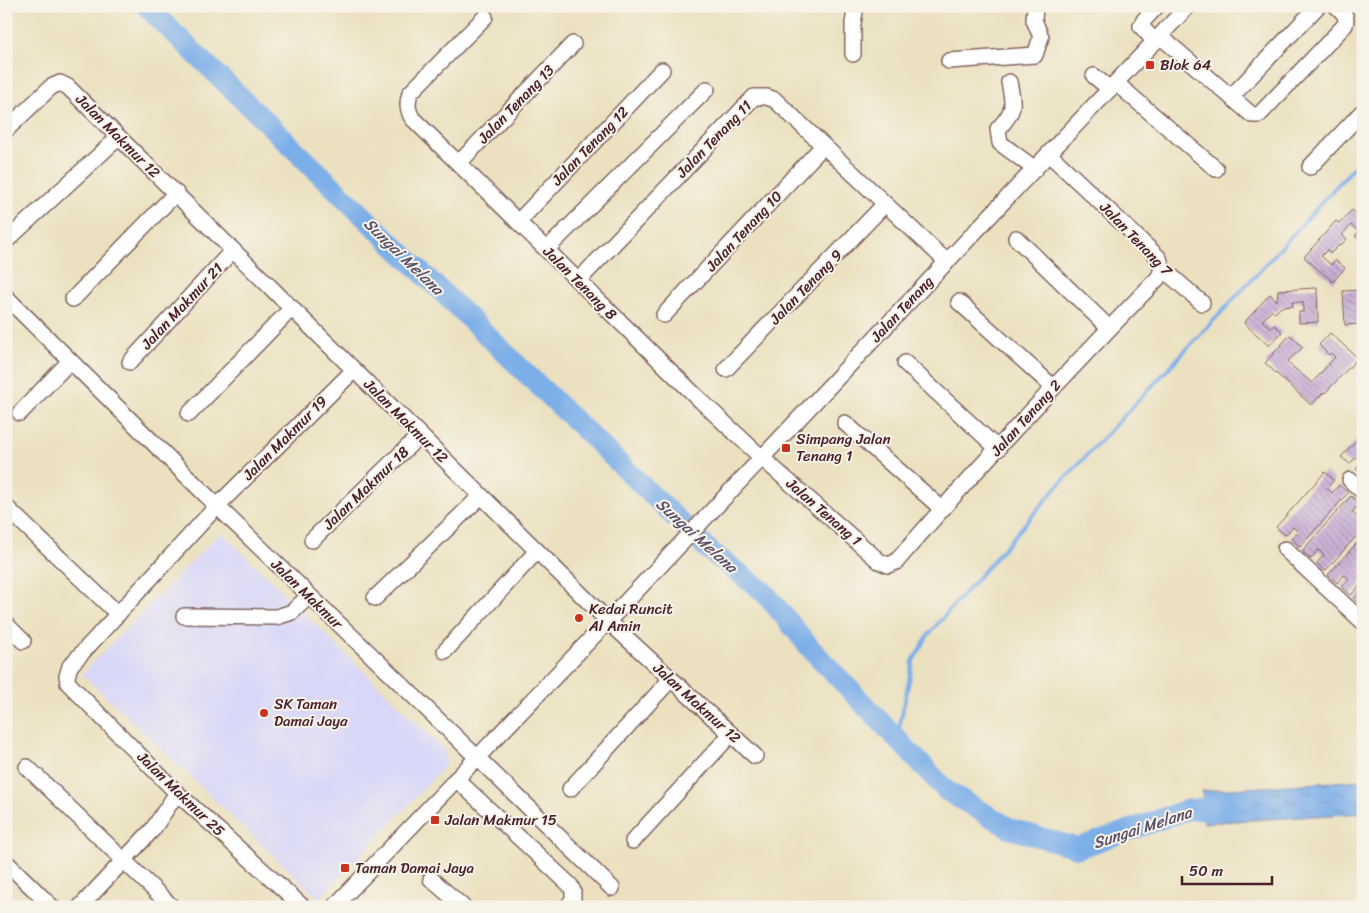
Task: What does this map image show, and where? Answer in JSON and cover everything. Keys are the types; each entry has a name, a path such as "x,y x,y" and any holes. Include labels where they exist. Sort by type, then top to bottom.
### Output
{"street":[{"path":"853,54 853,23 856,6"},
{"path":"949,60 1035,55 1041,37 1034,20 1035,6"},
{"path":"1157,6 1140,26 1232,97 1252,115 1260,115 1344,26 1346,20 1344,13 1336,6"},
{"name":"Jalan Tenang","path":"612,617 1188,6"},
{"path":"1232,97 1318,6"},
{"name":"Jalan Tenang 8","path":"485,17 410,93 407,102 412,118 579,280 661,362 757,463"},
{"name":"Jalan Tenang 13","path":"459,163 572,44"},
{"name":"Jalan Tenang 12","path":"518,222 662,70"},
{"path":"1094,76 1113,86 1216,169"},
{"path":"1009,82 1014,103 1009,118 998,130 1000,143 1035,169"},
{"name":"Jalan Makmur 12","path":"6,130 51,87 60,83 68,87 537,551 612,617 671,679 755,756"},
{"path":"547,249 707,89"},
{"name":"Jalan Tenang 11","path":"579,280 754,97 767,97 775,100 947,262"},
{"path":"1310,167 1363,112"},
{"path":"6,240 119,137"},
{"name":"Jalan Tenang 10","path":"664,315 823,146"},
{"name":"Jalan Tenang 7","path":"1049,154 1159,258 1162,268 1202,303"},
{"path":"73,298 176,193"},
{"name":"Jalan Tenang 9","path":"726,370 885,204"},
{"path":"1016,238 1109,328"},
{"name":"Jalan Makmur 21","path":"130,362 233,250"},
{"name":"Jalan Tenang 2","path":"888,565 896,562 1053,387 1159,277 1162,268"},
{"name":"Jalan Makmur","path":"6,297 216,506 612,888"},
{"path":"960,302 1053,387"},
{"path":"190,414 292,308"},
{"path":"20,412 70,361"},
{"path":"905,364 998,449"},
{"name":"Jalan Makmur 19","path":"67,676 70,666 216,506 354,370"},
{"path":"844,423 942,509"},
{"name":"Jalan Makmur 18","path":"312,540 420,435"},
{"name":"Jalan Tenang 1","path":"757,463 879,561 888,565"},
{"path":"1350,480 1363,492"},
{"path":"375,598 481,496"},
{"path":"6,507 118,614"},
{"path":"1285,549 1363,622"},
{"path":"445,651 537,551"},
{"path":"184,616 277,617 292,612 309,596"},
{"path":"334,907 612,617"},
{"path":"6,624 23,640"},
{"name":"Jalan Makmur 25","path":"67,676 68,683 177,793 304,907"},
{"path":"570,788 671,679"},
{"path":"633,841 731,734"},
{"path":"27,767 172,907"},
{"path":"456,779 570,885 573,891 573,900 567,907"},
{"path":"80,907 153,829 177,793"},
{"path":"6,862 52,907"},
{"path":"431,879 463,907"}],"shaded area":[{"name":"SK Taman Damai Jaya","path":"221,532 445,751 445,766 319,899 82,674"}],"water":[{"path":"1363,780 1363,813 1204,823 1202,791"}],"building":[{"path":"1352,210 1363,219 1363,243 1355,236 1359,232 1351,225 1342,235 1347,239 1331,253 1327,250 1321,256 1331,265 1335,260 1345,268 1333,282 1304,257 1336,221 1339,223"},
{"path":"1317,288 1318,322 1299,323 1299,312 1303,312 1303,302 1292,302 1293,306 1281,307 1275,313 1272,310 1262,321 1271,328 1274,325 1282,332 1269,346 1244,323 1270,294 1277,301 1278,290"},
{"path":"1362,290 1363,301 1358,301 1358,312 1363,312 1363,324 1345,325 1343,291"},
{"path":"1330,333 1358,358 1311,405 1265,363 1290,335 1303,347 1287,362 1312,383 1335,357 1331,353 1329,355 1319,345"},
{"path":"1363,433 1363,461 1357,456 1350,464 1341,457"},
{"path":"1363,461 1363,475 1356,469"},
{"path":"1325,472 1334,480 1327,488 1332,493 1339,485 1348,493 1300,547 1291,539 1298,531 1293,527 1285,535 1276,527"},
{"path":"1351,496 1360,504 1352,512 1358,517 1363,512 1363,529 1325,571 1317,563 1324,555 1318,550 1311,559 1302,551"},
{"path":"1363,536 1363,582 1351,595 1342,587 1349,579 1347,577 1344,575 1337,583 1328,575"},
{"path":"1363,589 1363,607 1354,599"}],"waterway":[{"name":"Sungai Melana","path":"146,6 710,551 764,592 812,650 947,791 1011,829 1078,848 1187,810 1232,806"},
{"path":"897,738 913,661 928,635 1058,486 1258,273 1363,157"}],"place":[{"name":"Blok 64","path":"1150,65"},
{"name":"Simpang Jalan Tenang 1","path":"786,448"},
{"name":"Kedai Runcit Al Amin","path":"579,618"},
{"name":"SK Taman Damai Jaya","path":"264,713"},
{"name":"Jalan Makmur 15","path":"435,820"},
{"name":"Taman Damai Jaya","path":"345,868"}]}
